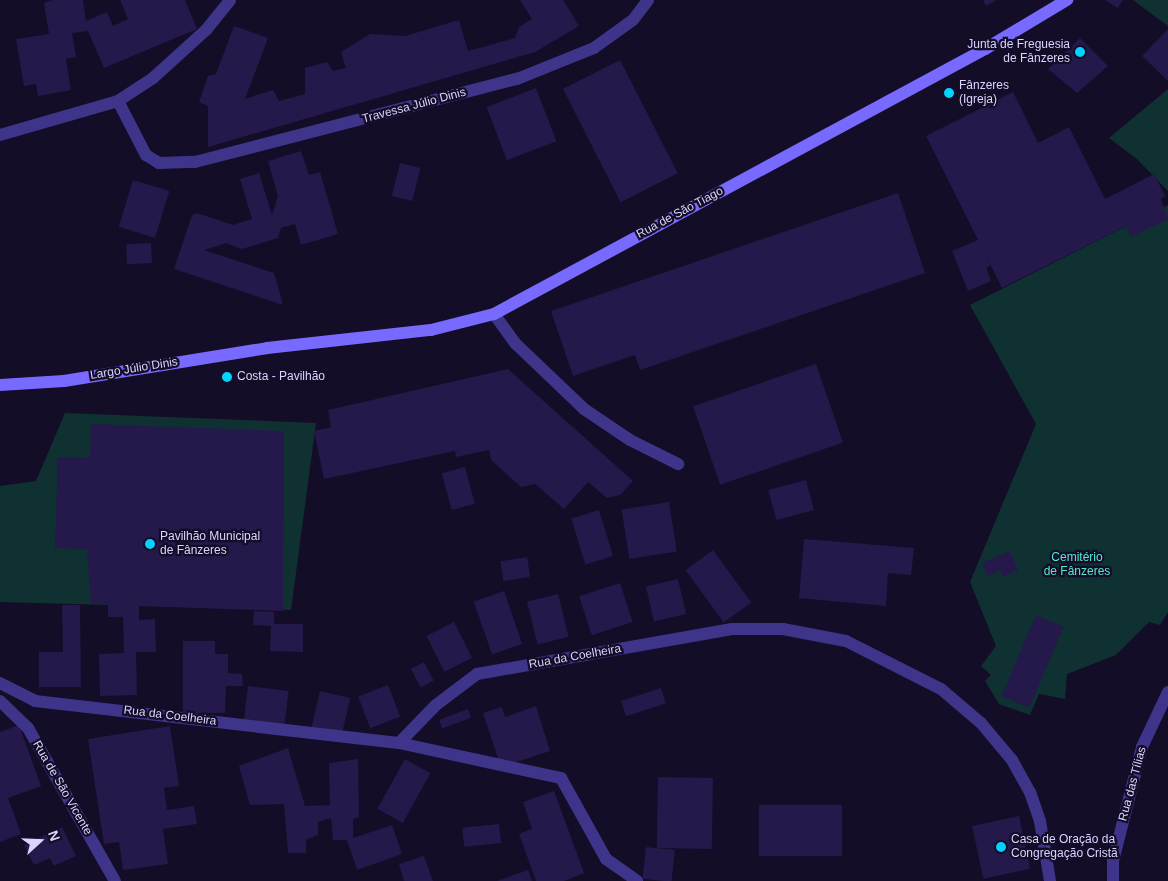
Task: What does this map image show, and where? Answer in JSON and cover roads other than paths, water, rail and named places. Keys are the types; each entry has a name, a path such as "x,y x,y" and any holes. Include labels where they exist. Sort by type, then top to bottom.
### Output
{"street":[{"path":"0,135 118,100 153,78 206,30 230,0"},
{"name":"Travessa Júlio Dinis","path":"118,100 146,156 159,163 195,162 516,79 594,48 633,20 648,0"},
{"name":"Rua de São Tiago","path":"267,348 431,330 494,314 985,49 1067,0"},
{"path":"494,314 516,344 584,409 630,440 678,464"},
{"name":"Largo Júlio Dinis","path":"0,385 64,381 267,348"},
{"name":"Rua da Coelheira","path":"0,683 35,700 399,743 436,705 477,674 732,629 783,629 846,641 941,689 981,723 1012,760 1030,792 1040,821 1050,881"},
{"name":"Rua das Tílias","path":"1113,881 1113,861 1142,747 1168,692"},
{"name":"Rua de São Vicente","path":"0,702 28,728 115,881"},
{"path":"399,743 561,778 606,859 637,881"}],"place":[{"name":"Junta de Freguesia de Fânzeres","path":"1080,52"},
{"name":"Fânzeres (Igreja)","path":"949,93"},
{"name":"Costa - Pavilhão","path":"227,377"},
{"name":"Pavilhão Municipal de Fânzeres","path":"150,544"},
{"name":"Casa de Oração da Congregação Cristã","path":"1001,847"}],"park label":[{"name":"Cemitério de Fânzeres","path":"1077,565"}]}
